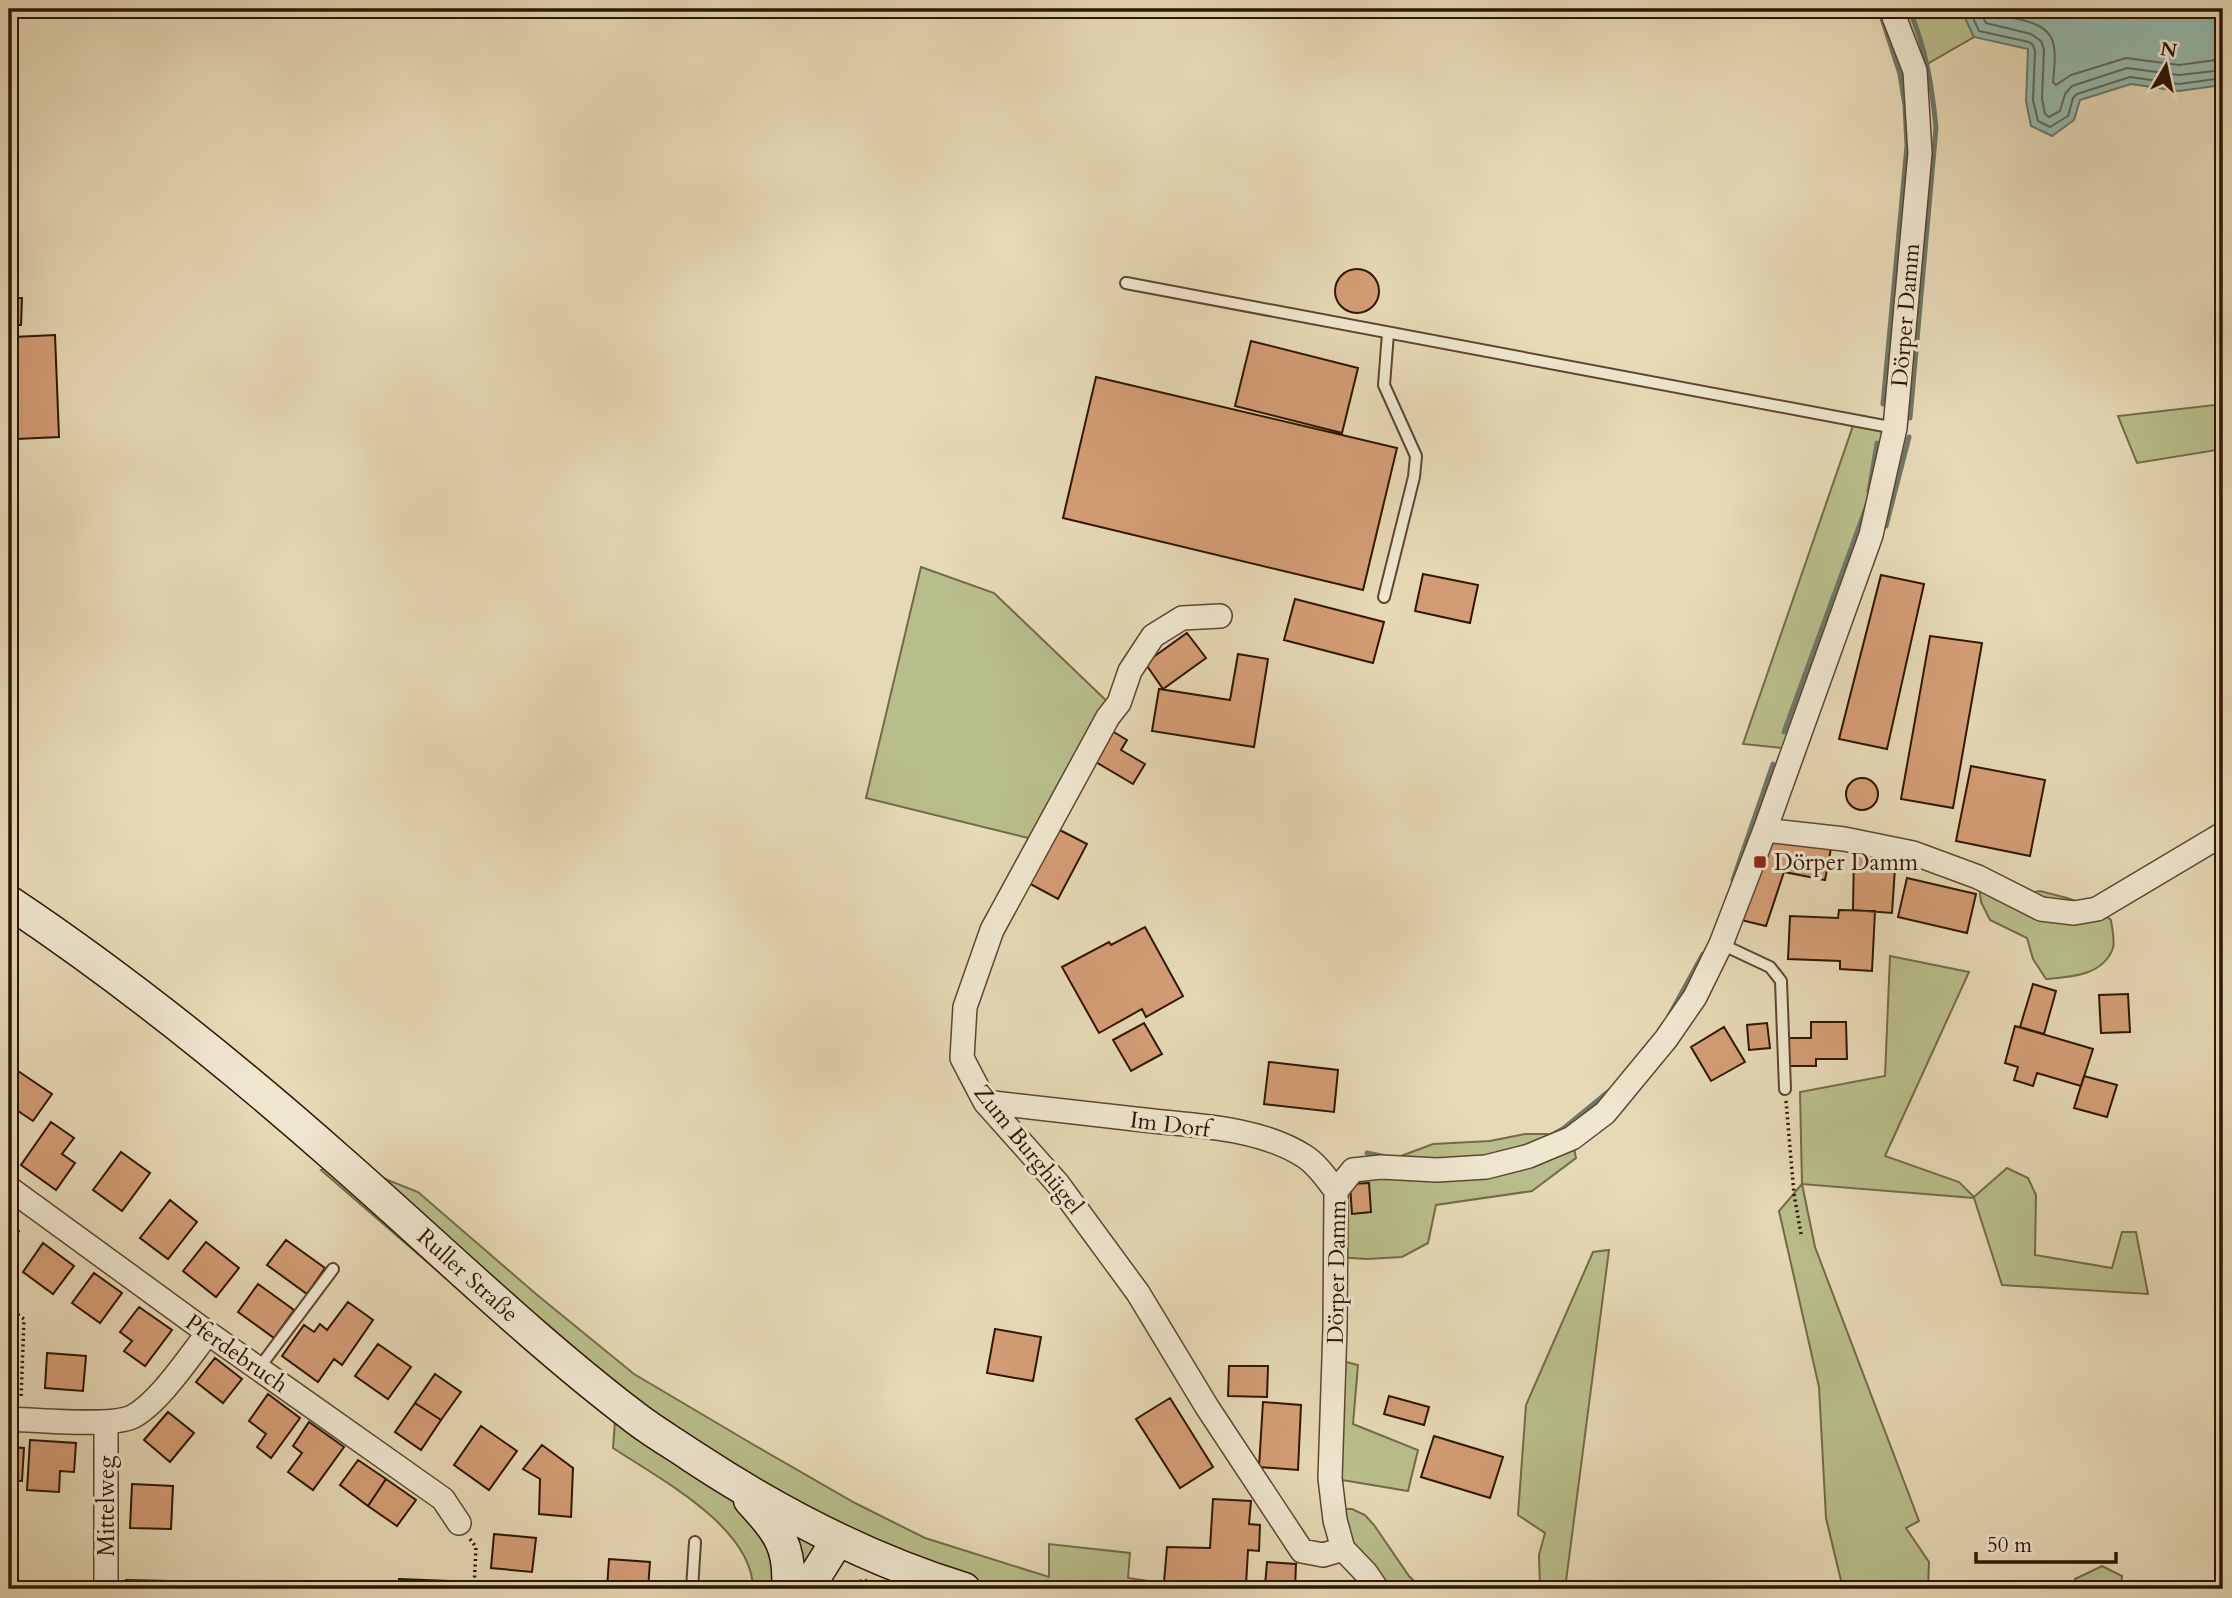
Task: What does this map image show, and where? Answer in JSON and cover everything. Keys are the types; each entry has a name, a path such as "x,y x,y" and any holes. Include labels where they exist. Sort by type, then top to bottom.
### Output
{"main road":[{"name":"Ruller Straße","path":"9,902 127,985 235,1072 340,1161 544,1344 635,1418 735,1484 837,1541 934,1580 964,1589"},
{"path":"735,1484 775,1528 785,1548 788,1566 803,1585 837,1541"}],"street":[{"name":"Dörper Damm","path":"1377,1589 1343,1549 1335,1520 1330,1478 1336,1191 1353,1170 1381,1167 1437,1170 1486,1167 1530,1156 1572,1138 1605,1113 1666,1039 1695,997 1721,944 1871,535 1895,428 1920,153 1915,71 1891,9"},
{"name":"Zum Burghügel","path":"1220,616 1182,618 1153,636 1130,671 1119,703 1108,717 992,930 965,1007 962,1058 985,1102 1058,1184 1138,1293 1302,1551 1323,1555 1343,1549"},
{"path":"1765,830 1844,839 1913,853 1978,877 2041,909 2074,913 2097,909 2223,834"},
{"name":"Im Dorf","path":"985,1102 1205,1127 1251,1135 1278,1143 1305,1157 1322,1172 1336,1191"},
{"name":"Pferdebruch","path":"9,1188 443,1500 459,1522"},
{"path":"14,1419 106,1422 131,1417 154,1401 208,1333"},
{"name":"Mittelweg","path":"106,1422 106,1589"}],"lane":[{"path":"1126,283 1895,428"},
{"path":"1384,597 1414,477 1416,456 1384,385 1388,333"},
{"path":"1721,944 1770,967 1781,981 1785,1088"},
{"path":"259,1368 333,1269"},
{"path":"692,1589 695,1542"}],"path":[{"path":"1785,1088 1794,1194 1801,1234"},
{"path":"9,1308 24,1319 14,1419"},
{"path":"459,1522 476,1547 474,1589"},
{"path":"803,1585 845,1585 857,1580 877,1582"}],"green space":[{"path":"1891,9 1961,9 1974,37 1915,71"},
{"path":"2223,404 2223,449 2137,463 2118,416"},
{"path":"1855,420 1895,428 1793,749 1743,744"},
{"path":"921,567 994,593 1114,708 1040,841 866,798"},
{"path":"1978,877 2014,896 2040,891 2097,909 2111,920 2114,945 2108,957 2094,970 2046,979 2033,959 2027,938 1990,920 1981,902"},
{"path":"1890,956 1969,972 1885,1156 1959,1182 1974,1197 2007,1168 2028,1178 2036,1195 2035,1255 2112,1268 2122,1232 2136,1232 2148,1294 2002,1285 1974,1198 1802,1184 1800,1092 1885,1076"},
{"path":"1525,1134 1572,1138 1576,1158 1532,1191 1436,1205 1428,1243 1402,1257 1336,1257 1336,1191 1393,1159 1433,1144 1490,1141"},
{"path":"340,1161 418,1192 634,1374 855,1503 925,1538 1049,1577 1049,1544 1130,1553 1128,1578 1163,1583 1162,1589 964,1589 837,1541 807,1589 753,1589 749,1566 721,1525 677,1489 613,1448 615,1421 583,1397 321,1170"},
{"path":"1802,1184 1815,1247 1919,1521 1906,1528 1929,1562 1928,1589 1843,1589 1826,1518 1819,1387 1779,1211"},
{"path":"1609,1250 1565,1589 1540,1589 1539,1555 1545,1533 1518,1515 1526,1405 1593,1252"},
{"path":"1334,1359 1358,1365 1353,1424 1418,1450 1408,1491 1330,1478"},
{"path":"1343,1509 1352,1509 1365,1515 1409,1576 1422,1589 1377,1589 1343,1549"},
{"path":"2102,1566 2122,1576 2121,1589 2074,1589 2075,1579"}],"water":[{"path":"1961,9 2223,9 2223,85 2179,91 2131,84 2080,100 2074,120 2052,136 2031,126 2026,101 2028,49 1974,37"}],"building":[{"path":"1357,269 1373,275 1379,291 1373,307 1357,313 1341,307 1335,291 1341,275"},
{"path":"9,298 22,298 21,325 9,325"},
{"path":"55,335 59,437 17,439 13,337"},
{"path":"1251,341 1358,368 1342,433 1235,406"},
{"path":"1096,377 1397,448 1363,590 1063,518"},
{"path":"1423,574 1478,585 1470,623 1415,611"},
{"path":"1881,575 1924,584 1887,749 1839,739"},
{"path":"1295,599 1384,622 1373,663 1284,640"},
{"path":"1187,633 1206,658 1163,689 1145,663"},
{"path":"1930,636 1982,643 1953,808 1901,799"},
{"path":"1238,654 1268,659 1254,747 1152,731 1159,689 1230,700"},
{"path":"1107,728 1127,740 1121,750 1145,764 1133,784 1089,758"},
{"path":"1971,766 2045,780 2030,856 1956,841"},
{"path":"1862,778 1874,782 1878,794 1874,806 1862,810 1850,806 1846,794 1850,782"},
{"path":"1052,826 1087,844 1058,899 1023,880"},
{"path":"1771,835 1832,843 1825,880 1784,872 1766,926 1741,920"},
{"path":"1854,851 1896,853 1892,913 1853,910"},
{"path":"1907,878 1976,894 1967,933 1898,917"},
{"path":"1839,910 1875,911 1872,971 1840,969 1840,961 1788,959 1790,916 1838,918"},
{"path":"1145,927 1183,996 1146,1017 1142,1009 1099,1033 1062,967 1109,942 1111,945"},
{"path":"2033,984 2056,991 2044,1034 2020,1027"},
{"path":"2128,994 2130,1032 2101,1033 2099,995"},
{"path":"1811,1022 1846,1022 1847,1059 1816,1059 1816,1066 1789,1066 1789,1038 1811,1038"},
{"path":"1144,1023 1162,1054 1131,1071 1113,1040"},
{"path":"1767,1023 1770,1048 1749,1050 1747,1025"},
{"path":"2015,1026 2093,1049 2081,1086 2037,1073 2033,1086 2014,1080 2018,1067 2005,1063"},
{"path":"1724,1027 1745,1062 1711,1081 1691,1047"},
{"path":"1269,1062 1338,1070 1334,1112 1264,1104"},
{"path":"15,1069 52,1094 33,1121 9,1105 9,1079"},
{"path":"2084,1076 2117,1085 2107,1117 2074,1108"},
{"path":"51,1122 74,1138 62,1154 75,1163 56,1190 21,1165"},
{"path":"121,1152 150,1173 122,1211 93,1190"},
{"path":"1369,1183 1371,1212 1352,1214 1350,1184"},
{"path":"170,1200 197,1222 168,1259 140,1238"},
{"path":"9,1224 19,1231 9,1247"},
{"path":"286,1240 325,1268 307,1294 267,1265"},
{"path":"206,1242 239,1268 216,1297 183,1271"},
{"path":"43,1243 74,1266 53,1294 23,1272"},
{"path":"94,1273 122,1293 100,1323 72,1303"},
{"path":"258,1284 294,1310 274,1338 238,1312"},
{"path":"348,1302 373,1320 342,1365 334,1359 318,1382 282,1356 304,1325 314,1332 320,1324 327,1330"},
{"path":"139,1307 172,1330 145,1366 124,1351 132,1341 120,1332"},
{"path":"995,1329 1041,1337 1033,1381 987,1373"},
{"path":"378,1344 411,1367 388,1399 355,1376"},
{"path":"47,1353 86,1356 83,1391 45,1388"},
{"path":"215,1358 242,1379 223,1403 196,1382"},
{"path":"1229,1366 1268,1366 1267,1397 1228,1396"},
{"path":"435,1374 461,1392 441,1420 415,1403"},
{"path":"268,1394 300,1418 271,1458 257,1447 266,1434 249,1421"},
{"path":"1389,1396 1429,1407 1424,1425 1384,1414"},
{"path":"1170,1398 1213,1467 1180,1488 1136,1419"},
{"path":"1263,1402 1301,1405 1298,1470 1259,1467"},
{"path":"415,1403 441,1420 421,1450 395,1432"},
{"path":"168,1412 194,1433 170,1462 144,1440"},
{"path":"309,1422 344,1447 313,1490 288,1472 302,1453 293,1446"},
{"path":"481,1426 517,1451 489,1490 454,1465"},
{"path":"1434,1436 1503,1457 1490,1498 1421,1477"},
{"path":"30,1440 76,1443 74,1472 60,1471 59,1492 27,1490"},
{"path":"542,1445 573,1468 571,1517 539,1514 540,1479 523,1469"},
{"path":"9,1447 24,1448 22,1481 9,1480"},
{"path":"358,1460 386,1479 368,1506 340,1485"},
{"path":"386,1479 416,1500 397,1526 368,1506"},
{"path":"132,1484 173,1486 171,1529 130,1528"},
{"path":"1213,1499 1251,1501 1249,1524 1260,1525 1259,1551 1248,1550 1246,1585 1265,1586 1267,1562 1296,1564 1295,1589 1182,1589 1182,1583 1164,1582 1167,1547 1210,1548"},
{"path":"494,1534 536,1538 532,1572 491,1568"},
{"path":"609,1559 650,1562 648,1589 607,1589"},
{"path":"399,1579 450,1581 450,1589 399,1589"},
{"path":"126,1580 170,1581 170,1589 126,1589"},
{"path":"246,1582 294,1584 294,1589 245,1589"},
{"path":"316,1583 362,1585 362,1589 316,1589"},
{"path":"42,1584 82,1586 82,1589 42,1589"}],"waterway":[{"path":"1879,9 1900,74 1907,146 1883,404"},
{"path":"1909,9 1927,67 1936,128 1910,418"},
{"path":"1886,526 1909,437"},
{"path":"1869,492 1877,443"},
{"path":"1784,732 1867,505"},
{"path":"1733,880 1773,764"},
{"path":"1669,1016 1703,954"},
{"path":"1552,1135 1608,1092"},
{"path":"1367,1153 1386,1157"}],"place":[{"name":"Dörper Damm","path":"1760,862"}]}
